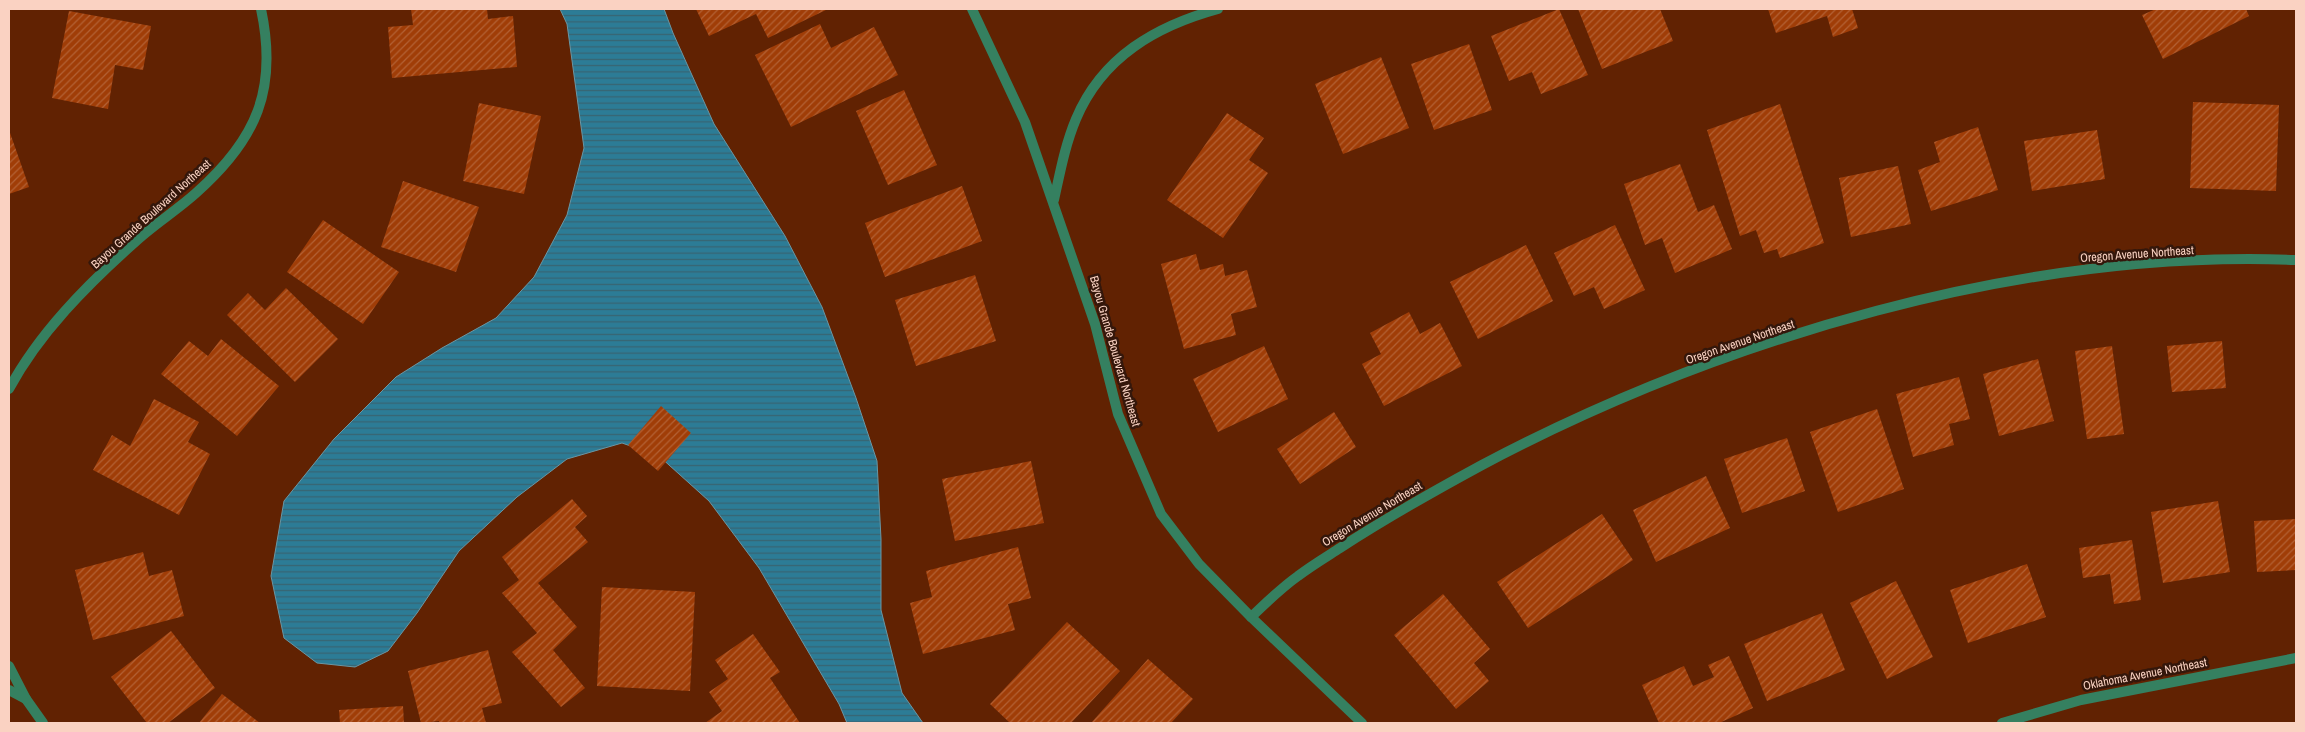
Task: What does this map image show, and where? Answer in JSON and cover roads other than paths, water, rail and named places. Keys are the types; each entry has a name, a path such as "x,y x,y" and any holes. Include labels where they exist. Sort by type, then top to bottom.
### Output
{"street":[{"name":"Bayou Grande Boulevard Northeast","path":"9,388 46,334 82,293 135,242 196,193 224,165 246,137 258,112 266,88 266,32 261,9"},
{"name":"Bayou Grande Boulevard Northeast","path":"972,9 1025,122 1054,201 1095,324 1118,414 1161,514 1199,564 1251,617 1362,723"},
{"path":"1054,201 1076,118 1094,89 1117,60 1145,38 1176,22 1218,9"},
{"name":"Oregon Avenue Northeast","path":"1251,617 1298,575 1442,487 1530,440 1627,396 1722,359 1828,326 1942,295 2058,272 2242,258 2296,260"},
{"name":"Oklahoma Avenue Northeast","path":"2002,723 2081,700 2296,658"},
{"path":"9,666 26,699 43,723"},
{"path":"9,690 26,699"}],"water":[{"path":"560,9 664,9 714,124 785,236 822,307 877,461 881,539 881,610 902,693 923,723 847,723 839,704 759,568 709,501 659,456 622,443 567,459 517,497 459,551 417,613 388,651 355,667 317,663 284,638 271,576 284,501 334,439 396,377 442,348 496,318 534,277 567,215 584,148 567,24"}]}
